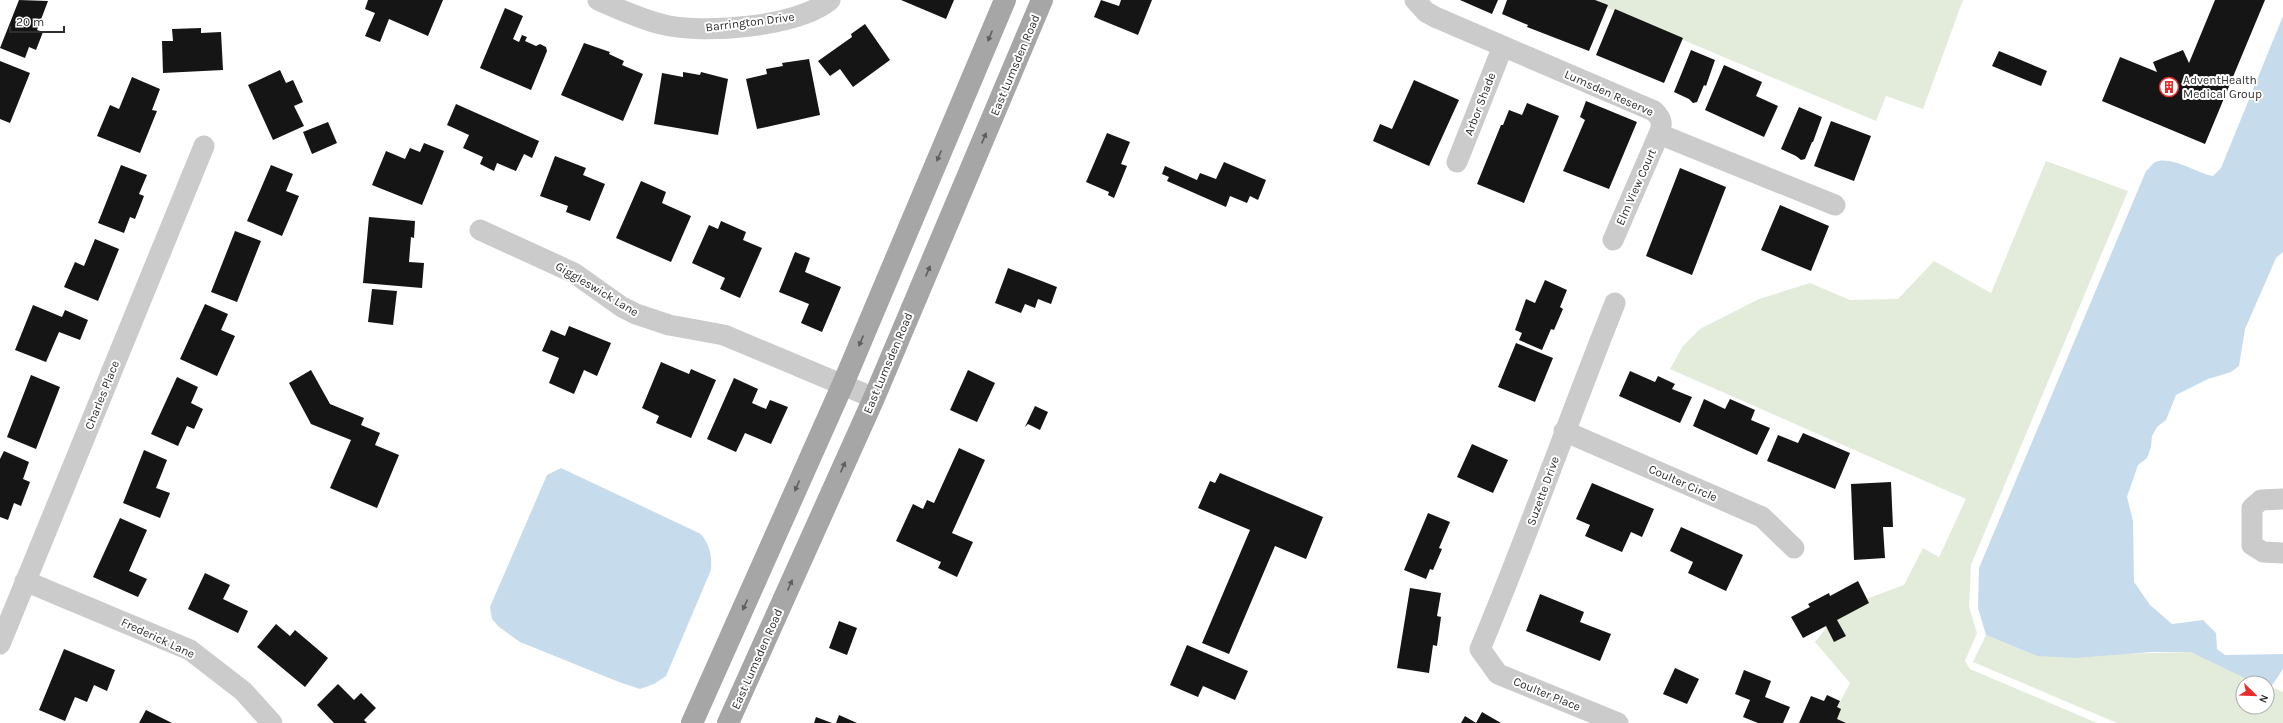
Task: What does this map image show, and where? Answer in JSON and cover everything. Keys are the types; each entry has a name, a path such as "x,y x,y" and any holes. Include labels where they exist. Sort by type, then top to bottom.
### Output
{"main road":[{"path":"692,723 843,384 1005,0"},
{"name":"East Lumsden Road","path":"728,723 874,398 1042,0"}],"street":[{"name":"Barrington Drive","path":"598,0 662,24 708,29 780,21 799,17 820,8 830,0"},
{"name":"Lumsden Reserve","path":"1415,0 1426,12 1654,111 1660,117 1661,121 1659,134 1835,205"},
{"name":"Arbor Shade","path":"1458,162 1503,46"},
{"name":"Elm View Court","path":"1613,240 1659,134"},
{"name":"Charles Place","path":"0,644 204,146"},
{"name":"Giggleswick Lane","path":"480,230 574,273 622,307 653,321 724,335 874,398"},
{"name":"Suzette Drive","path":"1498,674 1480,649 1518,561 1564,431 1615,303"},
{"name":"Coulter Circle","path":"1564,431 1762,517 1794,548"},
{"path":"2283,498 2261,500 2252,508 2252,545 2263,552 2283,553"},
{"name":"Frederick Lane","path":"25,580 190,650 243,691 272,723"},
{"name":"Coulter Place","path":"1498,674 1618,723"}],"green space":[{"path":"1588,0 1963,0 1923,109 1886,96 1876,121"},
{"path":"2046,161 2128,191 1971,565 1969,607 1977,633 1965,661 1970,669 2097,723 1829,723 1850,683 1815,642 1842,608 1904,585 1923,548 1939,557 1966,499 1670,369 1683,346 1700,329 1759,299 1810,283 1850,300 1898,299 1934,261 1991,293"},
{"path":"1986,635 2037,656 2191,652 2244,675 2235,675 2235,715 2275,715 2275,688 2283,692 2283,723 2117,723 1973,662"}],"water":[{"path":"2283,16 2283,252 2276,258 2245,329 2239,366 2231,372 2208,379 2176,395 2166,420 2157,427 2152,436 2151,447 2147,458 2138,465 2127,497 2133,521 2134,582 2150,605 2172,624 2203,620 2216,633 2217,649 2225,655 2283,654 2283,669 2275,681 2275,675 2238,675 2191,652 2152,652 2075,658 2037,656 1986,635 1978,608 1979,568 2146,171 2155,162 2161,160 2176,163 2213,176 2221,168"},
{"path":"561,468 701,534 708,547 711,555 711,570 666,676 654,684 640,689 619,682 520,642 499,627 492,619 490,607 547,475"}],"building":[{"path":"19,0 48,1 37,30 43,32 36,50 29,47 25,58 0,48"},
{"path":"368,0 443,0 428,36 389,19 380,42 365,36 375,13 365,9"},
{"path":"901,0 954,0 946,19"},
{"path":"1101,0 1119,6 1121,0 1152,0 1138,35 1094,17"},
{"path":"1460,0 1498,0 1492,14"},
{"path":"1507,0 1595,0 1608,5 1589,51 1527,27 1528,25 1502,14"},
{"name":"AdventHealth Medical Group","path":"2215,0 2265,0 2205,144 2102,101 2120,57 2157,72 2153,62 2183,50 2189,63"},
{"path":"505,8 523,16 513,39 519,42 522,35 527,37 525,41 536,46 540,44 546,47 547,51 531,90 480,68"},
{"path":"1615,9 1683,38 1664,83 1596,55"},
{"path":"865,24 890,60 853,87 840,69 830,76 818,61 852,37 851,34"},
{"path":"201,28 201,33 221,32 223,70 163,73 162,41 173,41 172,29"},
{"path":"584,43 610,52 609,54 624,61 622,65 643,74 623,121 561,95"},
{"path":"1691,50 1715,60 1706,86 1704,85 1697,102 1693,103 1689,99 1674,92"},
{"path":"1999,51 2047,71 2041,86 1992,66"},
{"path":"809,59 820,115 757,129 746,79 767,74 766,69 783,66 782,63"},
{"path":"0,61 30,73 10,123 0,119"},
{"path":"1724,65 1762,82 1756,96 1778,106 1764,137 1705,110"},
{"path":"280,70 286,83 293,80 303,102 294,106 304,126 273,140 248,85"},
{"path":"683,72 700,75 701,72 728,79 718,135 654,124 662,73 683,77"},
{"path":"132,77 160,89 152,110 157,111 140,153 97,136 110,105 119,109"},
{"path":"1414,80 1459,100 1429,166 1373,141 1380,124 1392,129"},
{"path":"1586,101 1637,122 1609,189 1563,171 1585,120 1580,117"},
{"path":"1527,103 1559,116 1524,203 1477,184 1501,125 1503,125 1509,110 1522,115"},
{"path":"456,104 539,141 532,158 524,154 516,171 497,163 494,171 480,164 483,157 463,148 469,135 447,125"},
{"path":"1799,107 1822,117 1805,159 1801,160 1781,149"},
{"path":"1831,121 1871,136 1854,181 1814,166"},
{"path":"328,122 337,143 312,154 303,132"},
{"path":"1107,133 1130,142 1121,164 1127,166 1114,198 1108,195 1109,192 1086,182"},
{"path":"424,143 444,151 422,205 372,185 386,151 405,159 410,148 420,152"},
{"path":"555,156 586,168 583,175 605,184 590,221 566,212 568,206 540,196"},
{"path":"1224,162 1266,180 1258,200 1250,196 1247,203 1230,196 1226,207 1167,181 1169,177 1162,174 1165,166 1197,180 1200,173 1216,179"},
{"path":"121,165 147,175 139,194 144,196 135,219 130,217 124,233 98,223"},
{"path":"271,165 293,174 286,191 299,196 282,236 247,221"},
{"path":"1680,168 1726,187 1692,275 1646,256"},
{"path":"641,181 666,192 662,203 691,216 671,262 616,238"},
{"path":"1780,205 1829,226 1811,271 1761,250"},
{"path":"369,217 415,221 414,238 411,237 409,262 424,263 422,288 363,283"},
{"path":"721,221 746,232 743,240 762,248 740,298 720,289 725,278 692,263 709,225 718,229"},
{"path":"235,231 261,241 237,302 211,292"},
{"path":"95,239 119,249 98,301 64,287 75,262 84,266"},
{"path":"795,252 810,258 805,272 841,287 822,332 801,323 809,304 779,292"},
{"path":"1008,268 1057,287 1051,304 1038,299 1035,308 1025,304 1021,313 995,303"},
{"path":"1545,280 1567,290 1560,307 1563,309 1554,330 1551,329 1542,350 1519,340 1522,333 1515,330 1526,299 1535,303"},
{"path":"372,289 397,291 393,325 368,322"},
{"path":"205,304 228,314 221,330 235,336 217,376 180,359"},
{"path":"33,305 62,317 65,310 88,320 80,340 59,332 46,362 15,350"},
{"path":"569,326 611,343 597,376 584,370 574,394 549,383 559,358 542,351 551,330 565,336"},
{"path":"1516,343 1553,358 1535,402 1498,387"},
{"path":"661,362 689,374 691,369 716,380 691,438 656,423 659,416 642,408"},
{"path":"311,370 330,404 364,418 361,425 380,433 375,445 399,455 377,508 330,488 351,440 311,424 289,383"},
{"path":"968,370 995,383 977,422 950,410"},
{"path":"1630,371 1655,382 1658,376 1675,384 1672,389 1692,397 1680,423 1619,396"},
{"path":"31,375 60,387 36,449 7,437"},
{"path":"177,377 198,387 191,403 203,409 194,429 187,426 178,446 151,434"},
{"path":"734,378 758,389 752,403 766,409 770,400 788,407 771,444 745,433 736,452 707,439"},
{"path":"1704,399 1725,409 1730,399 1755,410 1751,420 1770,428 1757,455 1693,426"},
{"path":"1035,406 1048,412 1040,430 1028,424 1025,427"},
{"path":"1803,433 1850,453 1835,489 1767,461 1778,435 1798,443"},
{"path":"1472,444 1508,460 1493,493 1457,477"},
{"path":"959,448 985,460 952,533 973,542 957,577 938,568 941,562 896,541 913,504 923,509 927,500 934,503"},
{"path":"144,450 167,460 156,488 170,493 160,518 123,503"},
{"path":"4,451 29,462 23,479 30,482 21,506 14,503 8,520 0,517 0,459"},
{"path":"1220,473 1323,517 1306,559 1275,546 1229,654 1202,643 1250,530 1198,508 1210,481 1215,483"},
{"path":"1891,482 1893,527 1883,527 1885,558 1854,560 1851,484"},
{"path":"1592,483 1654,509 1642,537 1631,532 1622,552 1585,536 1590,525 1576,519"},
{"path":"1428,513 1450,522 1439,548 1442,549 1433,570 1430,569 1426,579 1404,570"},
{"path":"120,518 147,530 129,571 147,579 138,597 93,577"},
{"path":"1681,527 1743,555 1726,591 1688,573 1693,562 1670,551"},
{"path":"205,573 230,585 223,599 248,611 238,633 188,609"},
{"path":"1858,581 1869,603 1837,620 1846,636 1834,642 1826,626 1803,638 1791,617 1810,607 1808,604 1829,593 1830,596"},
{"path":"1410,588 1441,593 1437,616 1441,617 1437,646 1433,645 1429,673 1397,668"},
{"path":"1540,594 1584,612 1580,622 1611,634 1600,661 1526,631"},
{"path":"839,621 857,628 847,655 829,648"},
{"path":"276,624 290,636 295,630 328,658 305,687 257,647"},
{"path":"1187,645 1248,671 1235,700 1203,686 1198,697 1170,685"},
{"path":"64,649 115,670 107,691 94,685 87,702 75,697 65,721 39,710"},
{"path":"1675,668 1699,679 1687,704 1663,694"},
{"path":"1744,670 1771,681 1765,697 1790,707 1783,723 1758,723 1743,717 1750,700 1735,694"},
{"path":"338,684 354,700 361,693 376,708 364,720 367,723 334,723 317,705"},
{"path":"1827,695 1840,701 1837,707 1841,709 1837,719 1846,723 1799,723 1811,696 1824,701"},
{"path":"146,710 172,723 139,723"},
{"path":"1482,712 1501,723 1476,723"},
{"path":"839,715 857,723 836,723"},
{"path":"1465,716 1476,723 1461,723"},
{"path":"816,717 832,723 814,723"}],"place":[{"name":"AdventHealth Medical Group","path":"2169,87"}]}
